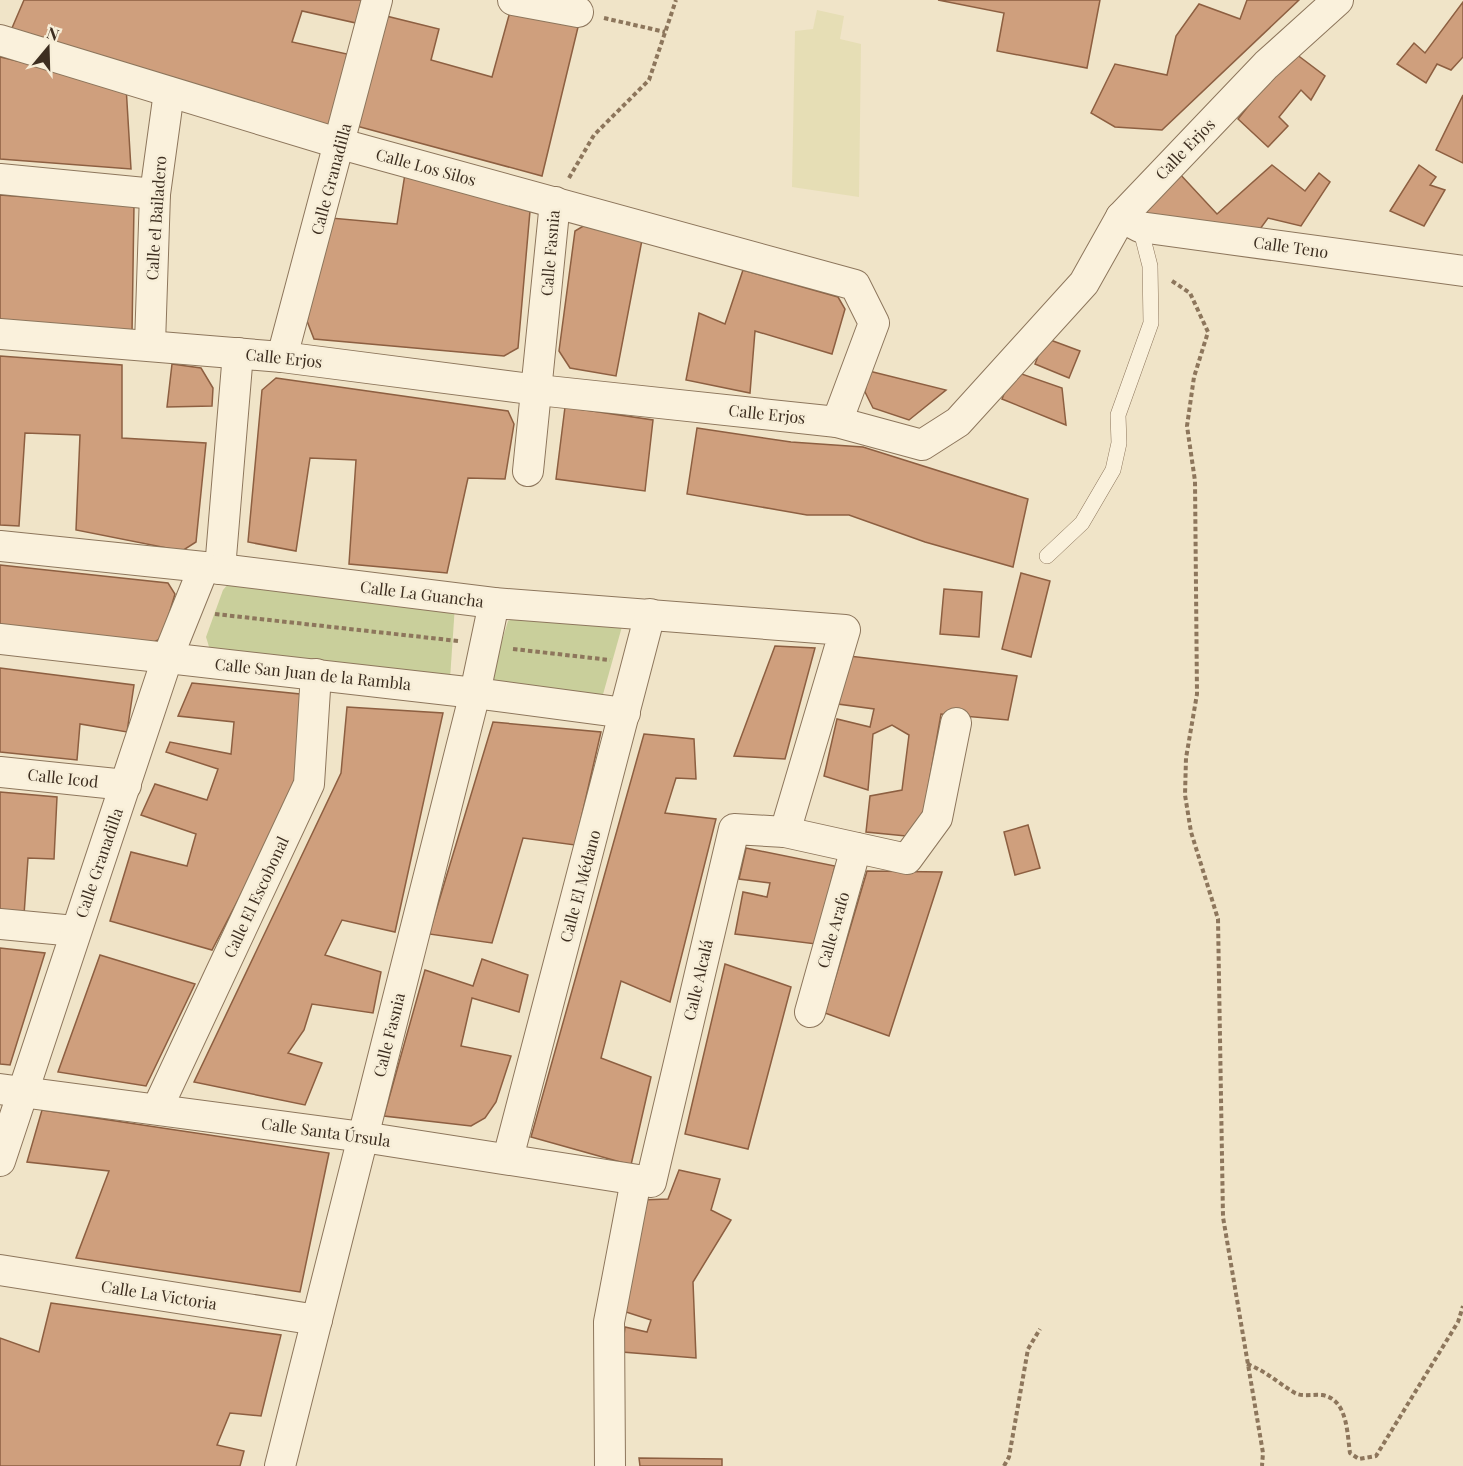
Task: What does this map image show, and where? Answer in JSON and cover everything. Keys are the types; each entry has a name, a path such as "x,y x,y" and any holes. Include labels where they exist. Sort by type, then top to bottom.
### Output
{"street":[{"name":"Calle Granadilla","path":"282,357 341,144 377,0"},
{"path":"513,0 578,12"},
{"name":"Calle Erjos","path":"0,334 150,344 282,357 538,390 837,422 922,445 958,422 1084,283 1131,222 1266,65 1338,0"},
{"name":"Calle Los Silos","path":"0,40 341,144 855,285 874,323 837,422"},
{"name":"Calle el Bailadero","path":"150,344 155,194 169,92"},
{"path":"0,179 155,194"},
{"name":"Calle Fasnia","path":"528,471 538,390 555,202"},
{"name":"Calle Teno","path":"1131,222 1463,271"},
{"name":"Calle Granadilla","path":"0,1161 12,1090 75,931 168,659 189,609 212,568 238,353"},
{"name":"Calle La Guancha","path":"0,546 212,568 494,603 845,630 785,832"},
{"name":"Calle Fasnia","path":"280,1466 474,693 494,603"},
{"name":"Calle El Médano","path":"508,1158 650,614"},
{"name":"Calle San Juan de la Rambla","path":"0,639 316,674 625,713"},
{"name":"Calle El Escobonal","path":"157,1109 309,784 316,674"},
{"name":"Calle Alcalá","path":"610,1466 609,1322 734,829 785,832 907,859 937,818 956,723"},
{"name":"Calle Icod","path":"0,772 126,785"},
{"name":"Calle Arafo","path":"810,1012 856,848"},
{"path":"0,924 75,931"},
{"name":"Calle Santa Úrsula","path":"12,1090 363,1137 643,1181"},
{"name":"Calle La Victoria","path":"0,1270 317,1320"}],"lane":[{"path":"1047,556 1082,523 1113,470 1119,443 1118,415 1152,323 1150,266 1131,222"}],"path":[{"name":"Calle Fasnia","path":"555,202 594,135 649,81 676,0"},
{"path":"578,12 665,32"},
{"path":"1150,266 1190,293 1208,332 1194,377 1187,426 1195,481 1197,694 1186,758 1185,795 1191,832 1218,919 1223,1217 1263,1453 1262,1466"},
{"path":"189,609 638,664"},
{"path":"1247,1364 1266,1371 1297,1394 1324,1395 1337,1402 1343,1413 1350,1453 1359,1459 1376,1456 1458,1322 1463,1306"},
{"path":"1004,1466 1009,1457 1028,1350 1040,1329"}],"shaded area":[{"path":"817,10 844,16 840,39 861,44 859,197 792,187 795,31 813,29"}],"green space":[{"path":"229,583 455,605 450,679 210,650 206,637 223,590"},
{"path":"513,619 623,623 602,698 490,680 508,621"}],"building":[{"path":"24,0 364,0 356,23 302,11 292,42 347,54 333,137 9,35"},
{"path":"938,0 1100,0 1087,68 997,51 1004,13"},
{"path":"1247,0 1299,0 1162,130 1115,127 1091,113 1115,64 1167,75 1176,36 1199,4 1240,19"},
{"path":"1463,2 1463,57 1451,70 1437,64 1426,83 1397,64 1414,43 1425,53"},
{"path":"511,8 579,23 542,176 349,124 382,15 439,29 431,60 492,77"},
{"path":"1292,51 1325,76 1311,100 1301,90 1279,117 1288,126 1268,147 1238,119"},
{"path":"0,57 126,86 131,169 0,159"},
{"path":"1463,95 1463,163 1436,150"},
{"path":"1272,165 1305,191 1319,173 1330,182 1301,226 1268,218 1255,236 1134,213 1178,172 1217,214"},
{"path":"1419,165 1436,177 1430,185 1445,190 1424,226 1390,211"},
{"path":"405,174 530,211 518,348 504,356 314,339 307,321 331,218 397,224"},
{"path":"0,195 134,205 132,333 0,322"},
{"path":"585,225 642,240 616,376 570,368 559,351 575,231"},
{"path":"743,270 838,297 845,309 832,354 755,331 750,393 686,380 699,313 725,324"},
{"path":"1045,338 1080,351 1069,378 1035,364"},
{"path":"0,356 122,365 122,438 206,443 196,542 182,551 76,530 80,435 25,433 19,526 0,525"},
{"path":"172,364 201,368 213,388 212,406 167,407"},
{"path":"869,371 946,390 909,420 873,408 865,392"},
{"path":"1013,371 1062,388 1066,425 1002,399"},
{"path":"276,378 508,411 514,424 505,479 468,478 447,573 349,564 356,460 310,458 296,551 248,542 262,390"},
{"path":"565,407 653,420 645,491 556,479"},
{"path":"697,428 791,442 863,447 1028,499 1013,567 925,542 849,515 807,515 687,494"},
{"path":"0,565 168,583 175,594 162,638 146,646 0,630"},
{"path":"1021,573 1050,581 1031,657 1002,649"},
{"path":"944,589 982,592 979,637 940,634"},
{"path":"775,646 815,648 785,759 734,756"},
{"path":"849,656 1017,676 1008,720 941,714 924,811 906,836 866,832 870,796 902,790 909,735 892,725 873,734 868,790 824,776 837,719 870,727 874,709 838,704"},
{"path":"0,668 134,685 127,732 80,724 77,760 0,752"},
{"path":"192,683 300,694 300,759 289,802 212,950 110,921 131,852 187,866 196,834 141,815 155,784 207,800 218,769 166,752 170,742 231,754 234,722 178,716"},
{"path":"347,707 443,713 395,932 342,920 325,955 381,972 373,1013 312,1004 304,1030 288,1053 322,1063 305,1105 194,1082 341,773"},
{"path":"493,722 601,732 575,845 523,838 492,943 429,934"},
{"path":"644,734 694,739 696,779 676,778 665,813 716,819 670,1002 621,981 601,1058 651,1077 631,1165 531,1137"},
{"path":"0,792 57,797 54,859 28,858 24,915 0,912"},
{"path":"1028,825 1040,868 1015,875 1004,832"},
{"path":"746,848 835,866 816,944 735,934 743,892 767,897 770,883 739,879"},
{"path":"867,871 942,872 889,1036 825,1013"},
{"path":"0,948 45,953 10,1065 0,1064"},
{"path":"100,955 195,984 146,1086 58,1072"},
{"path":"482,959 528,975 519,1012 472,998 461,1046 511,1056 496,1102 485,1118 471,1126 384,1116 425,970 473,986"},
{"path":"725,964 791,987 748,1149 685,1134"},
{"path":"42,1110 329,1153 300,1292 76,1258 109,1171 27,1162"},
{"path":"679,1170 720,1179 711,1210 731,1220 693,1282 696,1358 622,1352 625,1327 647,1332 651,1320 626,1312 640,1200 668,1199"},
{"path":"51,1303 281,1335 261,1416 230,1413 217,1445 244,1451 240,1466 0,1466 0,1338 39,1352"},
{"path":"639,1458 722,1459 722,1466 640,1466"}]}
